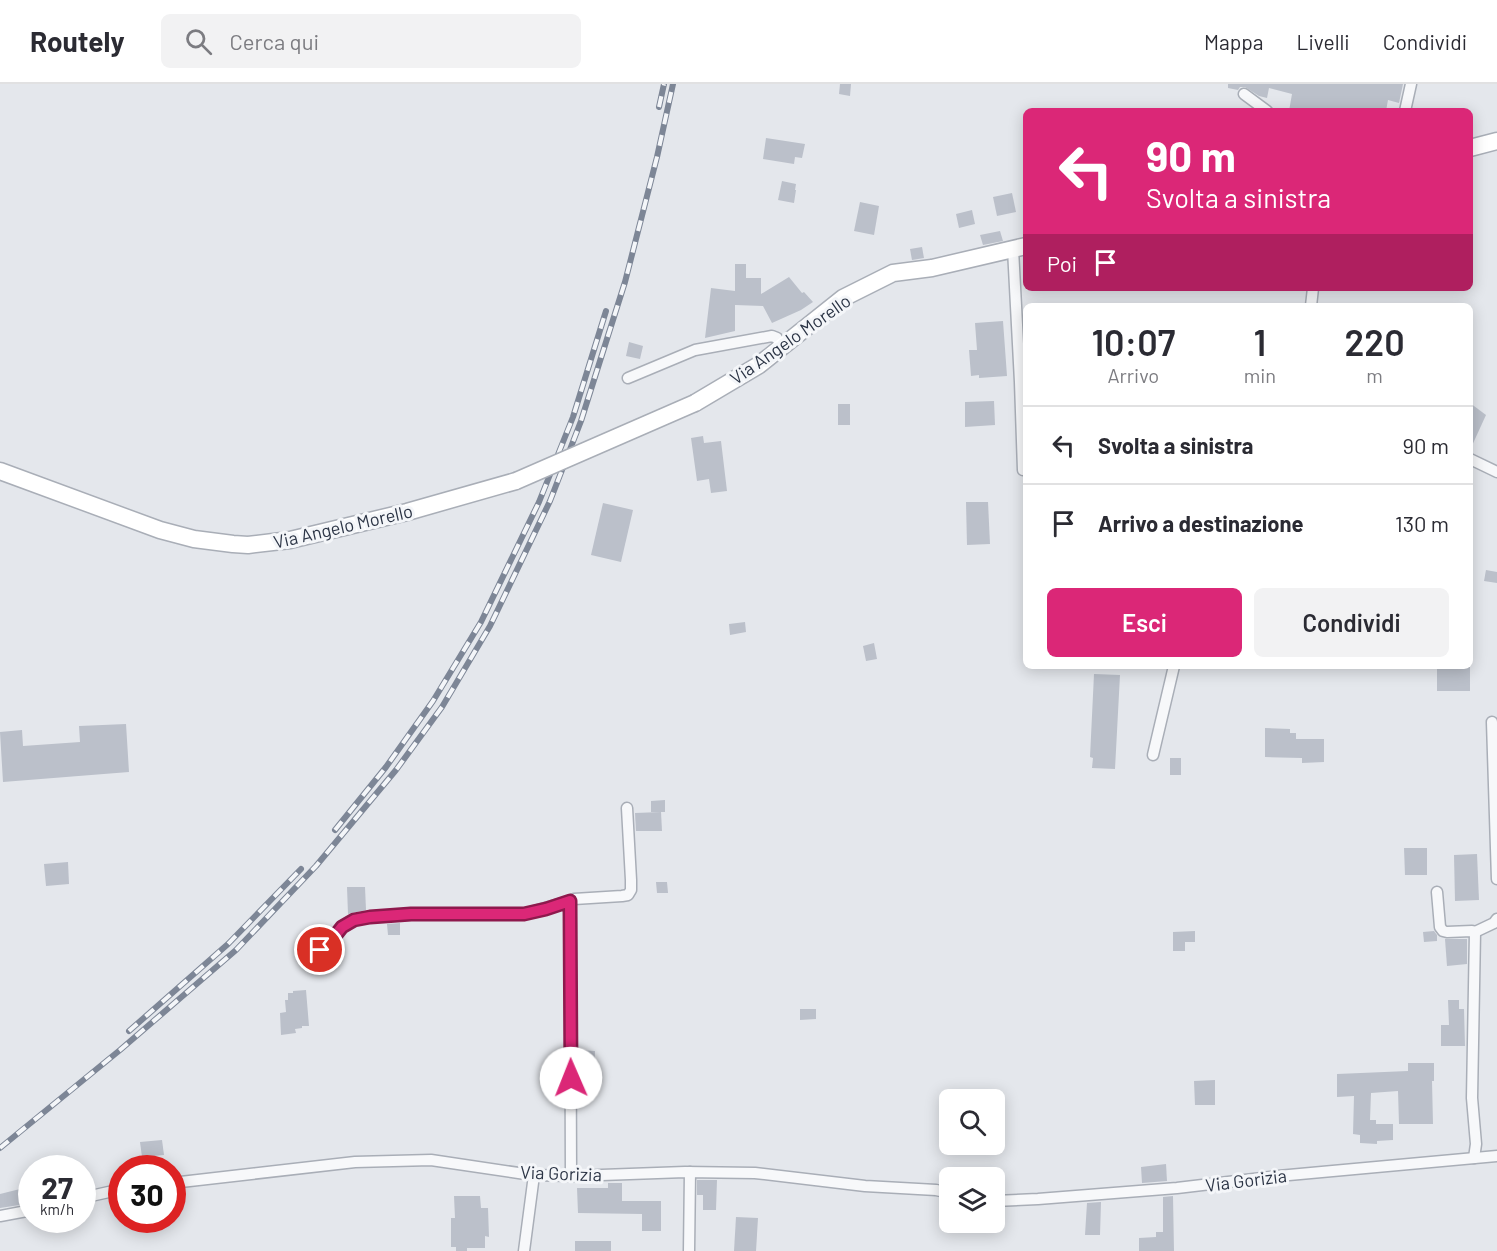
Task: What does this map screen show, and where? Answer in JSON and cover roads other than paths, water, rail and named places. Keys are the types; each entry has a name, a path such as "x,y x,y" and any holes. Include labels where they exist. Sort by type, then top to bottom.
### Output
{"street":[{"path":"1407,108 1411,84"},
{"path":"1244,94 1263,108"},
{"path":"1473,147 1497,141"},
{"path":"1019,248 1023,470"},
{"name":"Via Angelo Morello","path":"0,471 176,535 233,544 269,543 300,538 516,482 695,403 759,364 843,298 893,273 932,268 1019,248"},
{"path":"628,378 695,350 772,336 777,338 781,348"},
{"path":"1473,460 1497,472"},
{"path":"1153,755 1173,669"},
{"path":"1492,722 1497,879"},
{"path":"313,955 331,941 342,927 354,920 411,914 524,914 574,899 628,895 632,880 627,807"},
{"path":"1437,892 1440,927 1443,931 1476,933 1497,919"},
{"path":"570,901 571,1176"},
{"path":"1474,1158 1476,1144 1472,1098 1476,933"},
{"name":"Via Gorizia","path":"1005,1200 1179,1188 1278,1176 1497,1156"},
{"name":"Via Gorizia","path":"186,1181 344,1163 431,1160 534,1175 755,1173 865,1186 939,1191"},
{"path":"689,1251 690,1172"},
{"path":"524,1251 534,1175"},
{"path":"0,1216 18,1213"}],"railway":[{"path":"659,107 664,84"},
{"path":"0,1148 120,1050 236,950 316,866 396,770 442,707 490,626 550,501 581,421 625,282 673,84"},
{"path":"335,830 386,767 433,701 481,622 539,502 573,417 606,311"},
{"path":"129,1031 228,944 301,869"}]}
